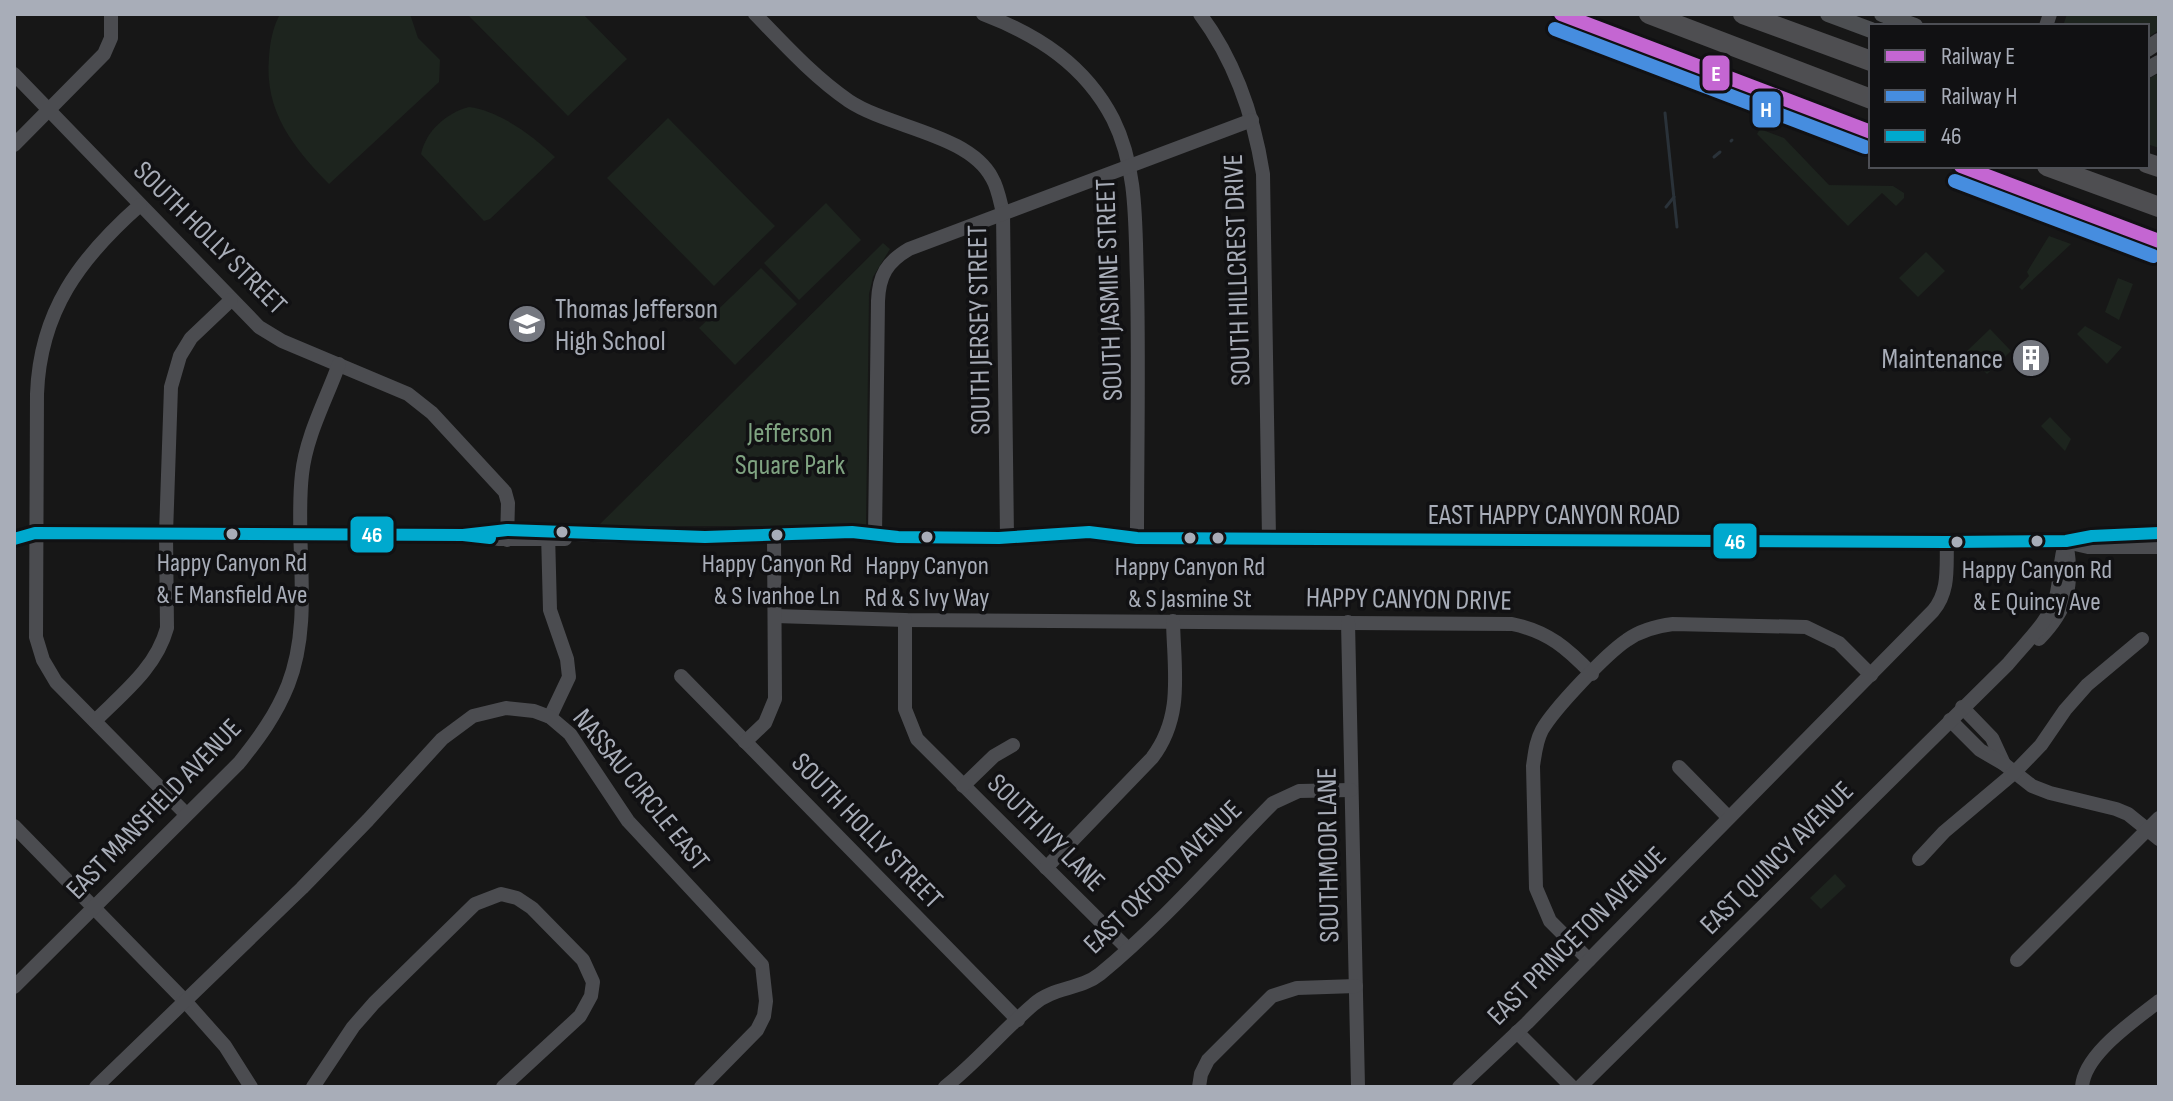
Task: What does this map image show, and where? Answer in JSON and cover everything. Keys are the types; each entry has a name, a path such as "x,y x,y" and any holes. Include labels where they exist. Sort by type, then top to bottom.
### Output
{"highway":[{"path":"1649,14 1869,98"},
{"path":"1743,14 1869,60"},
{"path":"2052,168 2157,206"}],"main road":[{"path":"1828,14 1869,29"},
{"path":"1882,14 1909,24"}],"street":[{"path":"14,145 99,61 107,49 112,30 111,14"},
{"name":"SOUTH JERSEY STREET","path":"755,14 807,67 850,101 908,128 967,150 992,177 1003,213 1007,538"},
{"name":"SOUTH JASMINE STREET","path":"983,14 1033,35 1073,66 1114,121 1130,166 1138,317 1137,538"},
{"name":"SOUTH HILLCREST DRIVE","path":"1204,16 1222,47 1252,120 1263,174 1269,538"},
{"name":"SOUTH HOLLY STREET","path":"14,74 231,300 268,333 396,387 432,413 505,492 508,503 507,535"},
{"path":"875,536 878,301 879,283 887,264 909,249 1252,120"},
{"path":"140,205 112,229 77,271 58,304 46,334 38,376 26,535 37,647 48,670 56,682 186,814"},
{"path":"95,721 143,673 164,641 167,628 166,534 171,387 191,338 231,300"},
{"name":"EAST MANSFIELD AVENUE","path":"14,987 239,763 270,722 289,683 300,631 299,535 301,474 305,453 339,364"},
{"name":"EAST HAPPY CANYON ROAD","path":"14,526 26,535 774,536 801,541 858,542 875,536 1094,543 1123,543 1137,538 2066,541 2092,536 2159,533"},
{"path":"548,536 550,610 567,659 569,677 550,717"},
{"path":"745,742 765,723 775,699 774,536"},
{"name":"EAST HAPPY CANYON ROAD","path":"2066,541 2088,547 2159,547"},
{"name":"EAST QUINCY AVENUE","path":"1580,1087 2008,664 2053,606 2066,541"},
{"name":"EAST PRINCETON AVENUE","path":"1459,1087 1589,960 1938,606 1946,582 1947,542"},
{"name":"HAPPY CANYON DRIVE","path":"775,616 905,620 1512,624 1526,626 1559,642 1592,674"},
{"name":"SOUTH IVY LANE","path":"905,620 905,709 917,739 1128,949"},
{"path":"1046,868 1164,742 1174,709 1173,621"},
{"name":"SOUTHMOOR LANE","path":"1348,622 1358,1087"},
{"path":"1589,960 1550,921 1536,888 1535,749 1543,729 1560,705 1627,640 1652,628 1673,624 1806,627 1839,643 1871,675"},
{"path":"1919,859 2009,769 2041,745 2076,697 2142,639"},
{"name":"SOUTH HOLLY STREET","path":"681,676 1018,1020"},
{"path":"1962,707 1992,738 2009,769"},
{"name":"NASSAU CIRCLE EAST","path":"96,1087 302,888 442,739 461,723 480,713 506,708 534,711 550,717 570,734 628,821 762,965 766,1001 764,1016 757,1030 701,1087"},
{"path":"1950,720 1980,750 2032,786 2116,809 2154,834"},
{"name":"SOUTH IVY LANE","path":"963,786 994,756 1013,745"},
{"path":"1679,767 1728,817"},
{"name":"EAST OXFORD AVENUE","path":"945,1087 1047,995 1095,978 1128,949 1273,803 1299,791 1351,790"},
{"path":"2017,960 2154,834 2159,818"},
{"path":"14,826 185,1001 225,1046 251,1087"},
{"path":"313,1087 353,1027 374,1003 475,904 501,894 517,898 532,908 583,960 593,982 591,996 580,1016 503,1087"},
{"path":"1199,1087 1208,1060 1272,996 1297,988 1356,986"},
{"path":"2082,1087 2083,1077 2092,1060 2159,1001"},
{"path":"1517,1032 1572,1087"}],"green space":[{"path":"280,14 410,14 418,38 440,60 439,82 329,184 293,142 276,111 271,94 269,51"},
{"path":"467,14 583,14 627,59 568,116"},
{"path":"2067,14 2159,14 2159,30 2149,37 2149,24 2064,24"},
{"path":"2159,73 2159,148 2149,145 2149,79"},
{"path":"469,107 481,109 515,126 555,157 490,219 484,221 421,154 427,138 438,124"},
{"path":"668,118 775,226 714,286 607,178"},
{"path":"1760,129 1784,138 1829,185 1893,186 1904,193 1904,198 1896,206 1882,193 1848,226 1757,134"},
{"path":"826,203 861,240 799,300 764,263"},
{"path":"2049,236 2071,244 2022,290 2019,287 2029,276 2027,272"},
{"name":"Jefferson Square Park","path":"883,243 890,249 873,277 869,294 866,526 598,526"},
{"path":"1926,252 1945,271 1918,297 1899,278"},
{"path":"761,268 797,304 735,365 699,328"},
{"path":"2118,278 2133,284 2119,320 2105,312"},
{"path":"2085,326 2122,347 2107,364 2077,334"},
{"path":"1990,329 2011,351 1987,374 1966,352"},
{"path":"2050,417 2071,439 2065,451 2041,426"},
{"path":"1835,874 1846,886 1821,909 1810,898"}],"waterway":[{"path":"1665,113 1677,227"},
{"path":"1714,157 1720,152"},
{"path":"1666,207 1674,197"}],"rail line":[{"name":"E","path":"1561,14 1869,131"},
{"name":"H","path":"1555,29 1865,147"},
{"name":"E","path":"1966,168 2159,241"},
{"name":"H","path":"1955,181 2153,256"}],"transit line":[{"name":"46","path":"463,535 507,530 705,537 852,532 898,537 999,538 1089,532 1137,538 1947,542 2066,541 2092,536 2159,533"},
{"name":"46","path":"14,539 35,533 463,535 490,538"}],"place":[{"name":"Thomas Jefferson High School","path":"527,324"},
{"name":"Maintenance","path":"2031,358"},
{"name":"Happy Canyon Rd & E Mansfield Ave","path":"232,534"},
{"name":"Happy Canyon Rd & S Ivanhoe Ln","path":"777,535"},
{"name":"Happy Canyon Rd & S Ivy Way","path":"927,537"},
{"name":"Happy Canyon Rd & S Jasmine St","path":"1190,538"},
{"name":"Happy Canyon Rd & E Quincy Ave","path":"2037,541"}]}
